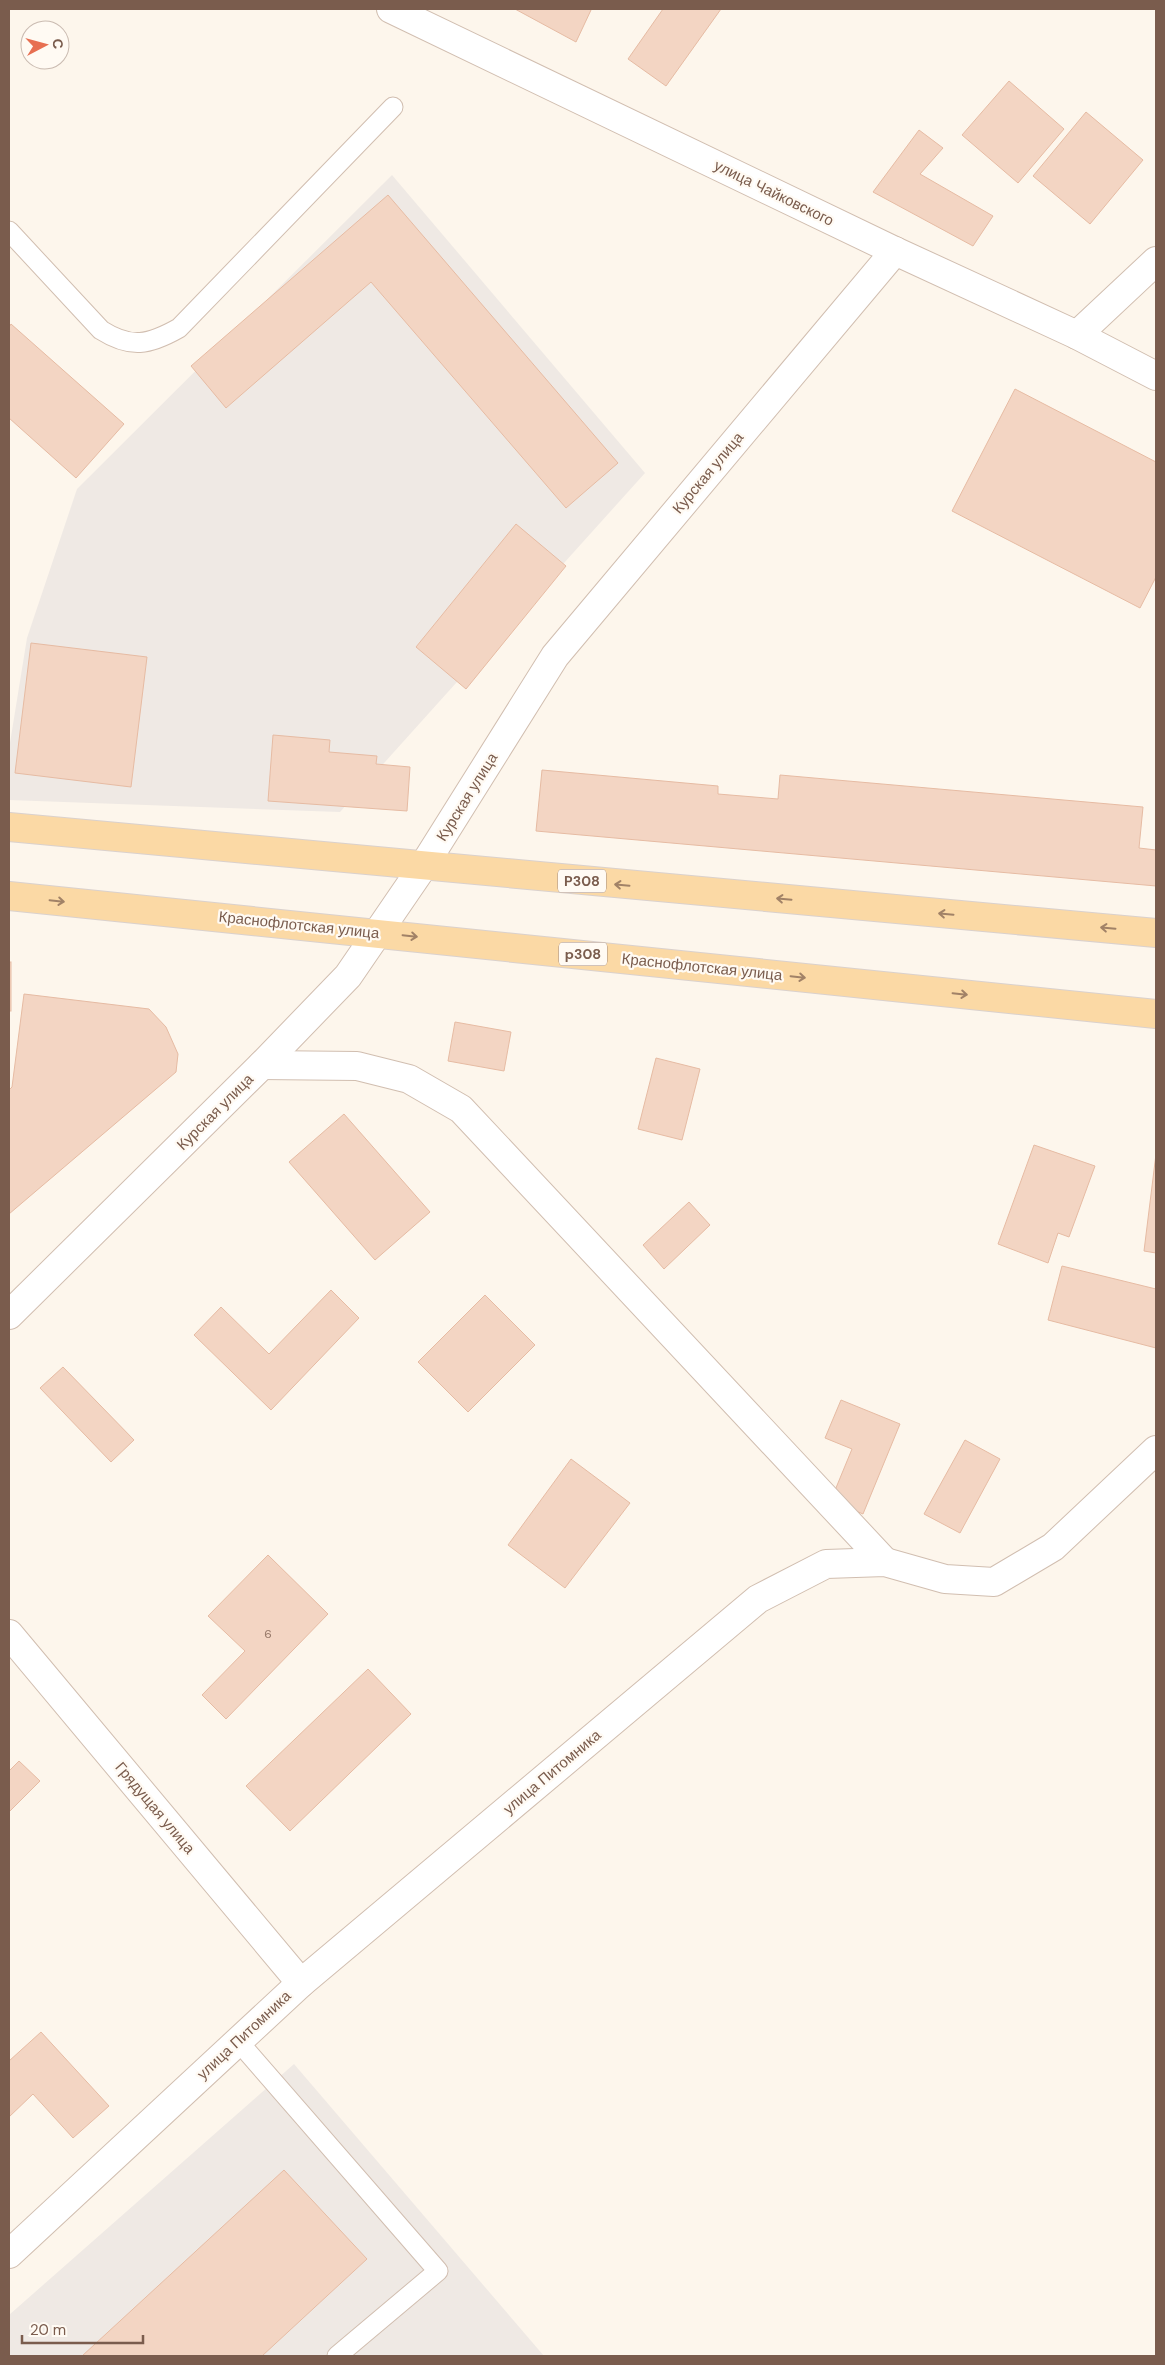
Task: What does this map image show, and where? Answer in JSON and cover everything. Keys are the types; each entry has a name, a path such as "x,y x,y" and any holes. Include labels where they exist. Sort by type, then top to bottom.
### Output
{"main road":[{"name":"P308","path":"9,827 424,865 500,874 1156,933"},
{"name":"Краснофлотская улица","path":"9,896 1156,1014"}],"street":[{"name":"улица Чайковского","path":"391,9 895,251 1077,335 1156,376"},
{"name":"Курская улица","path":"9,1315 262,1065 348,976 424,865 555,656 895,251"},
{"path":"1077,335 1156,261"},
{"path":"262,1065 357,1066 409,1079 461,1109 885,1562"},
{"name":"улица Питомника","path":"9,2254 301,1983 758,1599 826,1564 885,1562 945,1579 994,1582 1052,1547 1156,1450"},
{"name":"Грядущая улица","path":"9,1634 301,1983"}],"lane":[{"path":"9,231 101,330 113,338 135,344 156,341 179,328 393,107"},
{"path":"238,2041 438,2271 337,2356"}],"shaded area":[{"path":"392,175 645,473 340,812 9,800 9,749 27,638 77,489"},
{"path":"294,2064 544,2356 9,2356 9,2315"}],"building":[{"path":"515,9 589,9 591,10 576,42"},
{"path":"663,9 721,9 666,86 628,59"},
{"path":"1009,81 1064,129 1018,183 962,135"},
{"path":"1086,112 1143,160 1090,224 1033,176"},
{"path":"919,130 943,148 920,174 993,216 973,246 873,192"},
{"path":"388,195 618,463 566,508 371,282 226,408 191,366"},
{"path":"11,324 124,424 76,478 9,418 9,327"},
{"path":"1015,389 1156,462 1156,577 1140,608 952,511"},
{"path":"516,524 566,566 466,689 416,647"},
{"path":"31,643 147,657 131,787 15,773"},
{"path":"273,735 330,740 329,752 377,756 376,764 410,767 407,811 268,801"},
{"path":"542,770 718,786 718,794 778,799 780,775 1143,807 1139,848 1156,850 1156,886 536,831"},
{"path":"9,962 11,962 11,1011 9,1011"},
{"path":"24,994 149,1009 166,1027 178,1054 176,1072 9,1214 9,1090 12,1087"},
{"path":"455,1022 511,1032 504,1071 448,1061"},
{"path":"656,1058 700,1069 682,1140 638,1129"},
{"path":"344,1114 430,1212 375,1260 289,1162"},
{"path":"1034,1145 1095,1166 1069,1237 1058,1233 1048,1263 998,1244"},
{"path":"1156,1154 1156,1253 1144,1251"},
{"path":"689,1202 710,1225 664,1269 643,1245"},
{"path":"1062,1266 1156,1289 1156,1348 1048,1320"},
{"path":"331,1290 359,1318 271,1410 194,1335 221,1307 269,1354"},
{"path":"485,1295 535,1345 468,1412 418,1362"},
{"path":"63,1367 134,1440 111,1462 40,1388"},
{"path":"841,1400 900,1424 863,1514 831,1500 852,1449 825,1438"},
{"path":"965,1440 1000,1459 960,1533 924,1514"},
{"path":"571,1459 630,1503 565,1588 508,1545"},
{"path":"268,1555 328,1614 226,1719 202,1695 245,1651 208,1616"},
{"path":"368,1669 411,1714 290,1831 246,1786"},
{"path":"19,1761 40,1781 9,1812 9,1771"},
{"path":"41,2032 109,2106 73,2138 33,2094 9,2117 9,2061"},
{"path":"284,2170 367,2259 262,2356 82,2356"}]}
